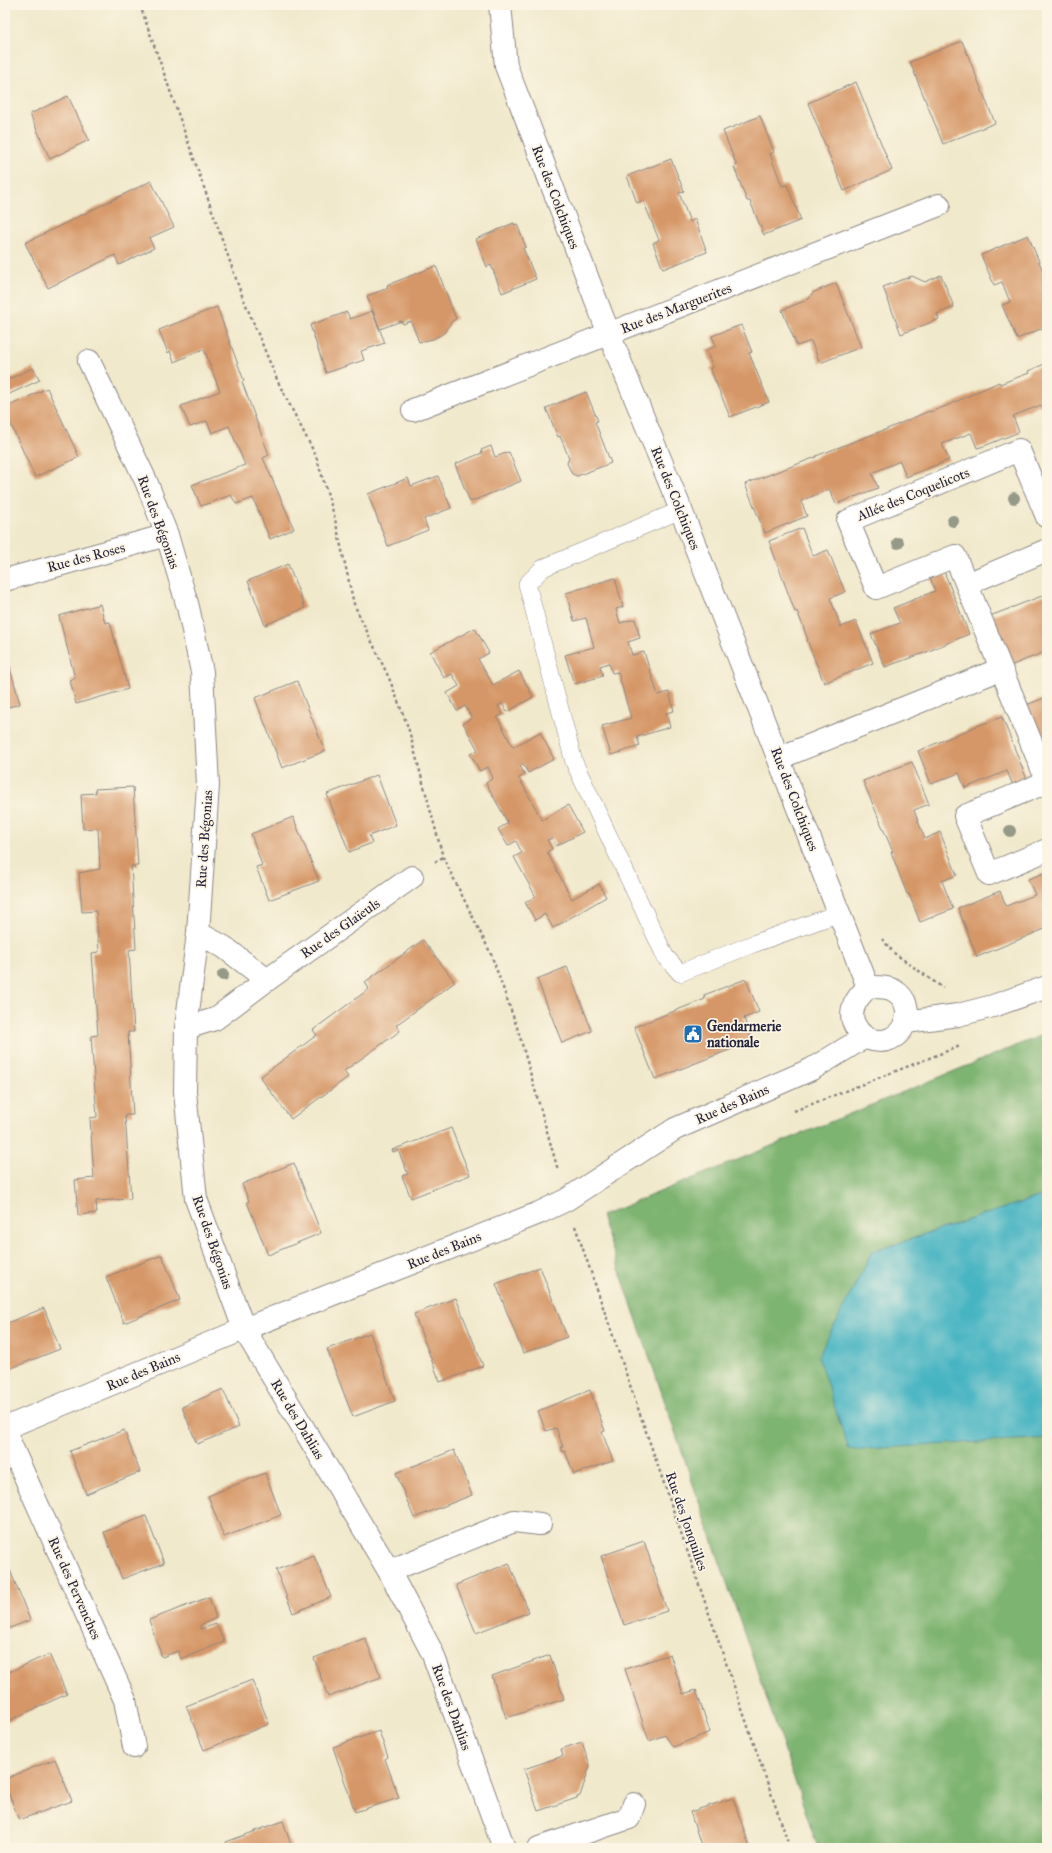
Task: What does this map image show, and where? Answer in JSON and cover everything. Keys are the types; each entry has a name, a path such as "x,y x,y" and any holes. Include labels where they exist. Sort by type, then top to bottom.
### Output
{"street":[{"name":"Rue des Colchiques","path":"500,5 506,66 609,334 681,510 868,987"},
{"name":"Rue des Marguerites","path":"413,410 939,205"},
{"name":"Rue des Bégonias","path":"89,361 146,481 167,535 188,607 202,672 208,785 198,933 186,1028 185,1092 196,1199 244,1329"},
{"name":"Allée des Coquelicots","path":"1047,517 1019,450 848,521 876,588 955,556 1047,782 965,816 989,874 1047,850"},
{"name":"Rue des Roses","path":"5,580 167,535"},
{"path":"967,584 1047,550"},
{"path":"779,758 1001,669"},
{"name":"Rue des Glaïeuls","path":"186,1028 215,1019 267,980 412,877"},
{"path":"198,933 224,947 267,980"},
{"path":"868,987 884,987 893,990 905,1003 907,1012 906,1022 898,1034 885,1041 875,1041 865,1037 855,1027 852,1018 853,1008 858,997 868,987"},
{"path":"906,1022 958,1015 993,1006 1047,987"},
{"name":"Rue des Bains","path":"5,1428 244,1329 539,1213 566,1200 675,1129 812,1069 865,1037"},
{"name":"Rue des Dahlias","path":"244,1329 389,1571 432,1652 504,1848"},
{"name":"Rue des Pervenches","path":"5,1432 124,1700 134,1747"},
{"path":"389,1571 514,1521 540,1524"},
{"path":"539,1848 629,1818 634,1804"}],"lane":[{"path":"681,510 543,568 527,584 574,762 665,956 680,973 753,944 840,913"}],"path":[{"name":"Rue des Jonquilles","path":"140,5 241,294 278,382 316,456 334,515 354,604 389,678 408,727 443,857 491,954 518,1030 566,1200 790,1848"}],"green space":[{"path":"1047,1033 1047,1194 872,1252 1047,1438 1047,1848 818,1848 601,1216"}],"water":[{"path":"1047,1194 1047,1438 849,1450 818,1357 872,1252"}],"building":[{"path":"962,41 995,123 943,144 910,62"},
{"path":"856,82 892,170 844,191 808,103"},
{"path":"68,96 89,140 50,159 30,114"},
{"path":"760,116 774,152 770,154 782,186 787,185 801,220 764,235 750,201 747,201 734,167 737,166 723,131"},
{"path":"671,159 684,191 679,193 690,222 695,219 707,252 663,269 653,243 659,240 643,200 637,203 627,176"},
{"path":"151,181 174,227 149,238 154,248 119,265 115,255 48,288 25,243"},
{"path":"514,223 514,225 517,224 526,247 523,248 536,279 502,293 491,265 487,267 476,239"},
{"path":"1028,235 1047,281 1047,326 1017,339 1002,305 1010,302 1002,282 994,285 981,255"},
{"path":"436,266 456,319 452,321 444,333 433,339 419,342 411,321 403,324 401,321 380,329 367,296 388,288 387,285"},
{"path":"941,275 954,307 937,314 939,319 901,334 883,287 912,276 925,282"},
{"path":"836,283 861,347 820,363 811,341 797,346 782,310 809,299 812,293"},
{"path":"217,307 244,381 242,382 269,455 263,458 294,529 270,539 253,498 236,504 231,495 201,506 192,485 245,465 229,426 212,433 207,421 190,427 181,406 220,391 204,349 174,362 170,351 168,353 159,330"},
{"path":"372,311 385,343 361,351 364,360 326,373 310,325 347,312 350,319"},
{"path":"741,325 752,352 749,353 769,402 730,417 710,368 713,367 706,350 716,346 712,336"},
{"path":"1047,363 1047,419 1041,405 1013,416 1019,432 984,446 977,448 971,433 942,444 949,460 906,477 900,461 872,473 878,488 836,504 829,489 801,501 807,516 765,533 745,484 887,429 929,411 930,412 944,407 999,382 1000,384 1029,373 1028,371"},
{"path":"33,368 40,380 5,396 5,381"},
{"path":"47,388 79,457 35,477 5,412 5,408"},
{"path":"586,392 598,421 595,422 611,463 577,476 572,474 567,463 569,458 560,436 558,437 546,408"},
{"path":"491,446 495,457 509,452 521,481 470,502 455,464 482,453 481,450"},
{"path":"438,476 451,508 424,519 428,530 388,546 368,494 408,478 411,486"},
{"path":"802,528 813,556 828,550 845,592 830,598 841,627 856,621 873,663 824,683 797,611 795,612 769,541"},
{"path":"288,564 305,608 265,625 248,581"},
{"path":"943,569 969,634 924,653 885,667 871,634 900,623 893,608 935,591 929,574"},
{"path":"615,578 623,607 616,609 620,623 635,619 640,638 628,642 632,655 644,652 658,695 669,692 674,711 666,713 670,727 637,737 640,746 611,755 602,726 631,718 618,672 612,673 609,663 600,666 603,676 574,684 565,655 594,647 586,618 574,621 566,593"},
{"path":"1047,594 1047,651 1010,666 990,616"},
{"path":"100,604 105,623 110,622 128,689 76,704 70,680 75,678 59,616"},
{"path":"475,628 489,653 478,659 493,685 519,671 533,697 507,712 502,703 498,706 503,715 497,717 513,747 540,732 554,759 528,773 523,764 520,766 525,775 519,778 542,820 568,805 583,832 556,846 552,838 547,840 552,849 547,852 572,899 599,884 606,897 553,928 545,914 535,920 525,902 536,897 514,857 522,853 516,841 508,846 498,829 508,823 486,783 493,778 488,767 480,771 470,754 478,750 463,723 472,718 465,706 457,711 447,693 459,686 452,674 444,678 430,652"},
{"path":"5,650 20,704 5,708"},
{"path":"297,681 325,751 282,768 255,698"},
{"path":"1047,697 1047,754 1026,705"},
{"path":"1002,717 1028,782 1014,788 1007,771 965,788 959,773 931,784 918,751"},
{"path":"912,762 929,804 914,810 919,824 925,839 940,832 957,875 942,881 953,909 920,922 909,894 907,894 891,852 893,852 863,781"},
{"path":"377,775 396,825 369,836 372,843 349,852 327,794"},
{"path":"133,787 138,866 131,866 136,949 129,950 134,1032 128,1032 133,1115 125,1115 131,1199 96,1201 97,1213 78,1215 75,1180 94,1178 90,1118 97,1117 91,1036 98,1035 92,953 99,952 96,911 82,912 79,873 100,869 98,828 83,829 81,794 96,793 95,789"},
{"path":"293,817 319,881 269,900 256,867 262,865 251,834"},
{"path":"1047,872 1047,928 977,957 958,908 1000,891 1006,906 1035,895 1028,879"},
{"path":"423,940 455,982 396,1025 400,1031 344,1071 348,1077 291,1119 260,1077 317,1035 313,1030 369,989 365,982"},
{"path":"567,967 592,1031 562,1043 537,979"},
{"name":"Gendarmerie nationale","path":"746,979 759,1012 744,1018 752,1041 655,1079 634,1027 705,999 704,995"},
{"path":"451,1128 470,1175 411,1198 402,1176 408,1174 398,1150 393,1152 392,1150"},
{"path":"294,1163 321,1233 268,1255 247,1202 249,1201 242,1184"},
{"path":"162,1255 180,1300 124,1323 106,1277"},
{"path":"540,1267 567,1337 523,1353 496,1284"},
{"path":"456,1298 483,1366 440,1382 414,1314"},
{"path":"44,1308 60,1349 9,1369 5,1359 5,1324"},
{"path":"370,1333 395,1401 353,1417 327,1349"},
{"path":"223,1389 239,1427 197,1444 182,1407"},
{"path":"590,1390 605,1431 602,1432 613,1461 574,1474 565,1451 563,1452 561,1447 563,1447 556,1428 546,1431 538,1411"},
{"path":"124,1430 140,1472 86,1494 70,1451"},
{"path":"454,1450 472,1495 414,1518 396,1473"},
{"path":"265,1473 281,1515 224,1537 208,1496"},
{"path":"146,1516 164,1563 122,1579 104,1532"},
{"path":"644,1541 667,1611 624,1625 601,1556"},
{"path":"314,1556 331,1597 293,1613 276,1570"},
{"path":"509,1563 529,1612 476,1633 456,1585"},
{"path":"10,1570 30,1620 5,1630 5,1572"},
{"path":"209,1597 216,1618 200,1625 201,1629 216,1624 224,1642 181,1659 178,1651 162,1657 149,1620"},
{"path":"365,1638 381,1677 328,1697 314,1658"},
{"path":"49,1654 67,1694 6,1722 5,1674"},
{"path":"670,1654 683,1694 696,1690 710,1732 673,1747 665,1735 649,1741 625,1669"},
{"path":"550,1655 564,1699 506,1718 492,1676"},
{"path":"252,1680 269,1724 204,1750 186,1706"},
{"path":"379,1731 388,1757 385,1759 399,1798 355,1812 333,1747"},
{"path":"582,1742 590,1766 580,1796 538,1811 524,1769 563,1756 561,1749"},
{"path":"55,1759 72,1801 19,1820 5,1784 5,1779"},
{"path":"733,1798 750,1848 702,1848 690,1812"},
{"path":"283,1821 292,1848 228,1848 226,1842"}],"place":[{"name":"Gendarmerie nationale","path":"693,1034"}]}
